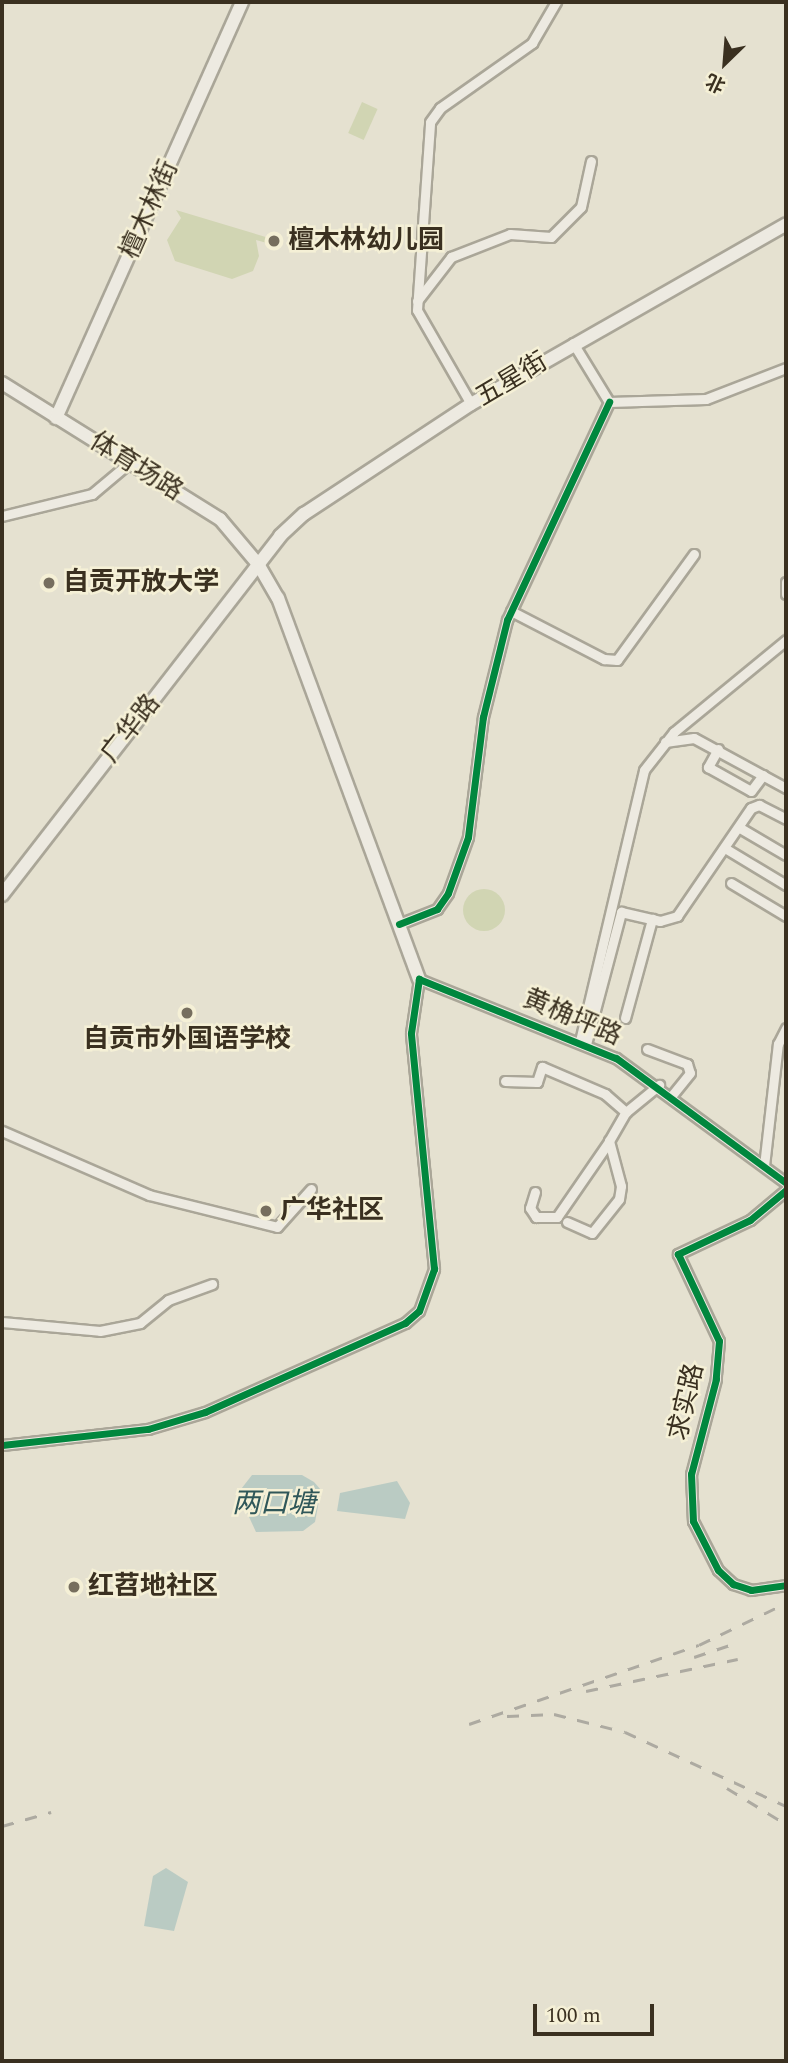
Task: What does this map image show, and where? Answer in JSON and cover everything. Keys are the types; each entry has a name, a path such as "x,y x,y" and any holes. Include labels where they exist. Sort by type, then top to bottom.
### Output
{"main road":[{"name":"檀木林街","path":"55,418 242,2"},
{"name":"五星街","path":"258,564 304,513 471,404 573,343 786,224"},
{"name":"体育场路","path":"2,383 220,519 258,564"},
{"name":"广华路","path":"2,895 258,564"},
{"path":"258,564 278,598 419,979"}],"street":[{"path":"471,404 420,319 417,300 430,122 439,108 532,43 556,2"},
{"path":"417,300 451,257 510,234 551,237 582,207 591,161"},
{"path":"573,343 609,402"},
{"path":"609,402 706,398 786,368"},
{"path":"399,924 443,902 463,855 483,717 511,611 609,402"},
{"path":"2,516 80,499 129,463"},
{"path":"511,611 604,659 617,660 694,554"},
{"path":"786,582 786,594"},
{"path":"583,1043 629,814 660,745 786,640"},
{"path":"660,745 694,738 786,788"},
{"path":"718,749 708,767 751,791 763,775"},
{"path":"583,1043 621,912 668,920 686,908 706,871 728,850 740,828 759,805 786,819"},
{"path":"740,828 786,855"},
{"path":"728,850 786,886"},
{"path":"731,884 786,916"},
{"path":"625,1018 652,919"},
{"path":"2,1445 148,1429 205,1412 405,1323 419,1311 433,1269 411,1033 419,979"},
{"name":"黄桷坪路","path":"419,979 583,1043 659,1085 786,1183"},
{"path":"764,1166 786,1020"},
{"path":"647,1049 687,1064 690,1073 672,1095"},
{"path":"505,1081 537,1082 542,1068 605,1094 626,1112"},
{"path":"535,1192 530,1208 536,1217 558,1217 626,1112 659,1085"},
{"path":"2,1131 149,1195 277,1227 311,1189"},
{"path":"567,1222 593,1233 619,1199 621,1186 609,1141"},
{"name":"求实路","path":"786,1190 750,1220 678,1254 719,1341 716,1380 691,1474 692,1521 718,1570 733,1584 760,1590 786,1585"},
{"path":"2,1322 100,1331 140,1323 168,1300 212,1284"}],"green space":[{"path":"362,102 378,109 364,140 348,133"},
{"path":"176,210 269,238 267,243 256,240 259,256 253,271 232,279 175,261 167,240 181,218"},
{"path":"484,889 499,895 505,910 499,925 484,931 469,925 463,910 469,895"}],"water":[{"name":"两口塘","path":"252,1475 302,1475 314,1482 321,1490 315,1522 303,1531 256,1532 238,1493"},
{"path":"397,1481 410,1503 405,1519 337,1511 340,1493"},
{"path":"166,1868 188,1882 174,1931 144,1926 153,1876"}],"railway":[{"path":"469,1724 699,1645 786,1603"},
{"path":"694,1657 733,1644"},
{"path":"586,1691 738,1659"},
{"path":"507,1716 554,1714 625,1732 786,1806"},
{"path":"727,1788 786,1824"},
{"path":"2,1826 51,1812"}],"cycle path":[{"path":"399,924 437,909 448,893 468,837 483,717 507,620 609,402"},
{"path":"2,1445 148,1429 205,1412 405,1323 419,1311 434,1269 411,1033 419,979 616,1058 786,1183"},
{"path":"786,1190 750,1220 678,1254 719,1341 716,1379 691,1474 693,1521 718,1570 733,1584 751,1590 786,1585"}],"place":[{"name":"檀木林幼儿园","path":"274,241"},
{"name":"自贡开放大学","path":"49,583"},
{"name":"自贡市外国语学校","path":"187,1013"},
{"name":"广华社区","path":"266,1211"},
{"name":"红苕地社区","path":"74,1587"}]}
